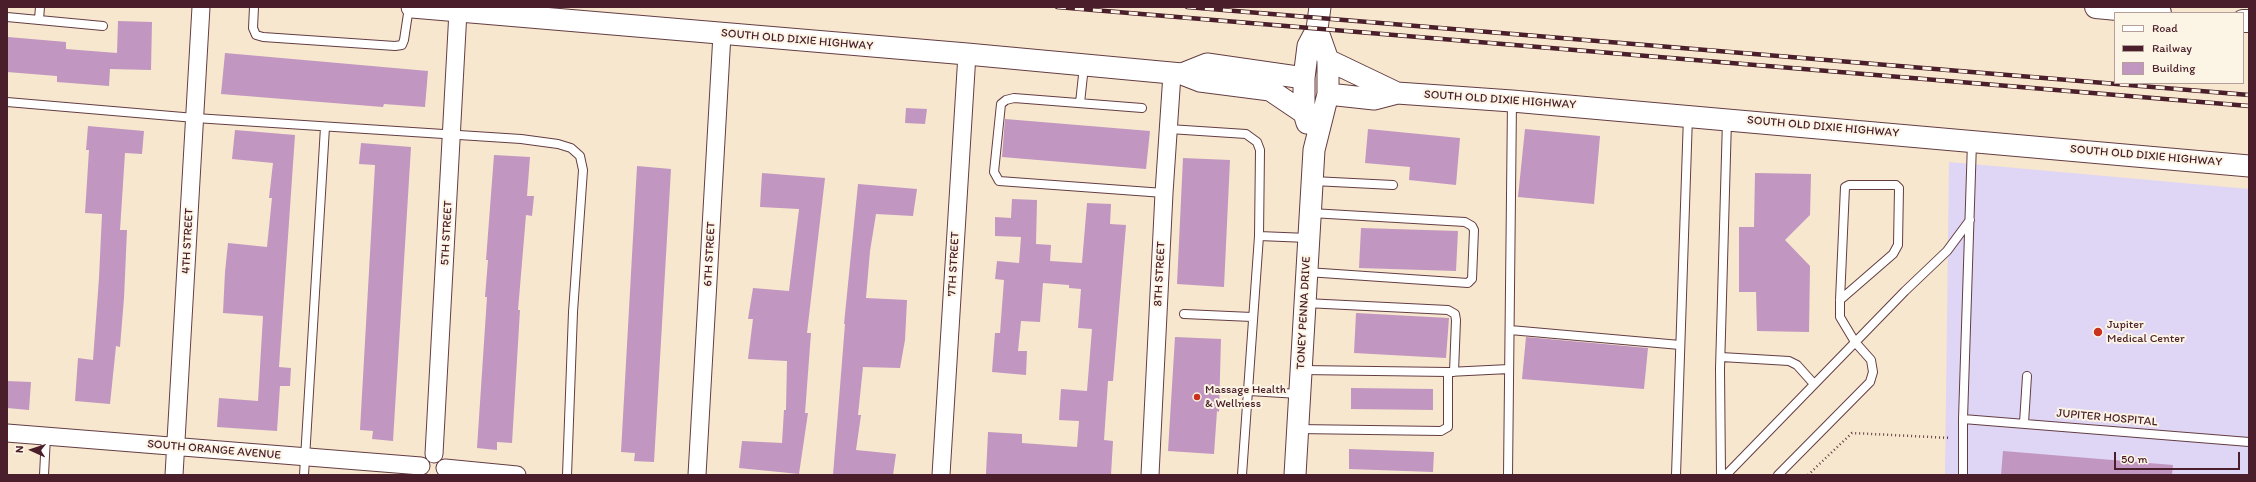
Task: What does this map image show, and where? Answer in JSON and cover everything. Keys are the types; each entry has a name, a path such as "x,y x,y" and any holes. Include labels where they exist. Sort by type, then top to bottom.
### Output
{"main road":[{"path":"2096,7 2149,12"}],"street":[{"name":"4TH STREET","path":"174,475 201,7"},
{"name":"SOUTH OLD DIXIE HIGHWAY","path":"412,7 967,54 1177,74 1200,81 1270,90 1304,114"},
{"name":"TONEY PENNA DRIVE","path":"1314,150 1304,114 1304,78 1308,46 1317,28 1320,7"},
{"name":"5TH STREET","path":"434,454 458,11"},
{"name":"TONEY PENNA DRIVE","path":"1295,475 1314,150 1328,94 1328,60 1317,28"},
{"name":"6TH STREET","path":"697,475 722,34"},
{"name":"7TH STREET","path":"941,475 967,54"},
{"name":"SOUTH OLD DIXIE HIGHWAY","path":"1328,60 1397,92 1972,140 2249,166"},
{"name":"SOUTH OLD DIXIE HIGHWAY","path":"1177,74 1207,64 1304,78"},
{"name":"8TH STREET","path":"1150,475 1164,193 1169,129 1177,74"},
{"name":"SOUTH OLD DIXIE HIGHWAY","path":"1328,94 1374,99 1397,92"},
{"name":"SOUTH ORANGE AVENUE","path":"7,433 305,458 422,470"},
{"path":"422,470 426,456 434,454 441,457 444,472 517,475"}],"lane":[{"path":"39,19 40,7"},
{"path":"254,7 253,28 256,34 264,37 395,46 402,45 404,40 409,7"},
{"path":"7,17 103,26"},
{"path":"1080,103 1084,65"},
{"path":"1142,108 1014,98 1001,104 994,172 999,181 1164,193"},
{"path":"1508,475 1512,101"},
{"path":"7,102 195,118 558,144 571,148 580,156 582,164 573,312 567,475"},
{"path":"1676,475 1688,116"},
{"path":"1721,475 1721,357 1727,119"},
{"path":"304,475 325,127"},
{"path":"1169,129 1246,134 1257,142 1260,150 1259,236 1252,317 1249,391 1242,475"},
{"path":"1963,475 1963,420 1972,140"},
{"path":"1312,181 1394,184"},
{"path":"1778,475 1870,382 1873,372 1871,360 1855,342 1840,317 1840,300 1845,187 1849,185 1896,185 1899,188 1898,244 1893,254 1840,300"},
{"path":"1306,272 1468,283 1472,279 1474,230 1472,226 1465,222 1310,213"},
{"path":"1726,475 1855,342 1947,251 1970,220"},
{"path":"1259,236 1308,238"},
{"path":"1297,429 1441,431 1448,427 1455,314 1448,310 1305,303"},
{"path":"1184,314 1252,317"},
{"path":"1510,330 1680,345"},
{"path":"1721,357 1789,360 1797,365 1814,384"},
{"path":"1300,370 1451,372 1509,369"},
{"path":"2024,423 2027,376"},
{"path":"1249,391 1299,394"},
{"name":"JUPITER HOSPITAL","path":"1963,420 2024,423 2249,442"},
{"path":"44,475 46,436"}],"path":[{"path":"1808,475 1852,433 1953,438"}],"shaded area":[{"name":"Jupiter Medical Center","path":"1949,162 2249,189 2249,475 1945,475"}],"building":[{"path":"118,21 152,22 151,70 110,69 109,86 57,82 57,76 7,72 8,37 66,42 66,49 117,53"},
{"path":"225,53 428,71 425,107 384,104 383,107 221,94"},
{"path":"906,108 927,109 925,124 905,123"},
{"path":"1005,119 1150,131 1146,169 1002,157"},
{"path":"88,126 144,131 142,154 125,153 120,230 127,230 124,298 120,347 116,346 110,404 75,401 78,358 93,360 99,278 102,214 85,213 89,150 86,150"},
{"path":"1368,129 1460,138 1456,185 1409,180 1410,167 1365,163"},
{"path":"1525,129 1600,136 1594,204 1518,197"},
{"path":"235,130 295,135 279,367 291,368 290,386 280,386 277,431 217,427 219,398 258,401 263,316 223,313 225,272 228,243 267,247 272,198 269,198 273,163 232,159"},
{"path":"361,143 411,147 393,441 372,439 373,431 360,430 375,165 359,164"},
{"path":"494,155 530,157 527,196 534,196 532,216 526,215 518,310 520,310 512,443 497,442 497,450 477,448 487,297 485,297 488,260 486,260"},
{"path":"1183,158 1230,160 1224,287 1177,284"},
{"path":"637,166 671,169 654,462 634,461 635,453 621,452"},
{"path":"762,173 825,178 807,333 811,333 805,413 808,413 799,474 739,468 742,441 782,443 784,410 786,410 787,361 748,359 753,319 748,319 753,288 789,291 799,209 760,207"},
{"path":"1755,173 1811,174 1810,215 1785,240 1810,266 1809,332 1757,331 1756,292 1739,292 1739,227 1754,227"},
{"path":"858,184 917,189 913,216 876,214 870,251 866,298 907,300 905,340 900,368 863,367 858,415 861,415 856,450 896,454 893,475 833,475 844,324"},
{"path":"1012,199 1037,200 1036,244 1051,245 1050,261 1082,263 1087,203 1111,204 1110,224 1126,225 1113,381 1108,381 1104,440 1113,441 1111,475 986,474 988,432 1022,434 1022,443 1077,447 1079,421 1059,420 1061,389 1087,391 1092,329 1078,328 1081,289 1069,288 1069,285 1043,283 1040,322 1021,321 1018,351 1027,351 1026,375 992,372 995,333 1000,333 1004,280 995,279 997,261 1019,263 1021,237 995,236 995,217 1011,218"},
{"path":"1361,228 1458,231 1456,271 1359,268"},
{"path":"1356,313 1449,318 1446,358 1354,353"},
{"path":"1175,337 1221,339 1219,412 1217,411 1214,454 1168,451"},
{"path":"1526,337 1648,348 1644,389 1522,379"},
{"path":"7,381 31,382 29,410 7,408"},
{"path":"1351,388 1433,389 1433,410 1351,409"},
{"path":"1349,449 1434,452 1433,472 1349,469"},
{"path":"2003,451 2173,465 2172,475 2001,475"}],"railway":[{"path":"1057,7 2249,106"},
{"path":"1187,7 2114,84"},
{"path":"2116,84 2249,95"}],"place":[{"name":"Jupiter Medical Center","path":"2098,332"},
{"name":"Massage Health & Wellness","path":"1197,397"}]}
